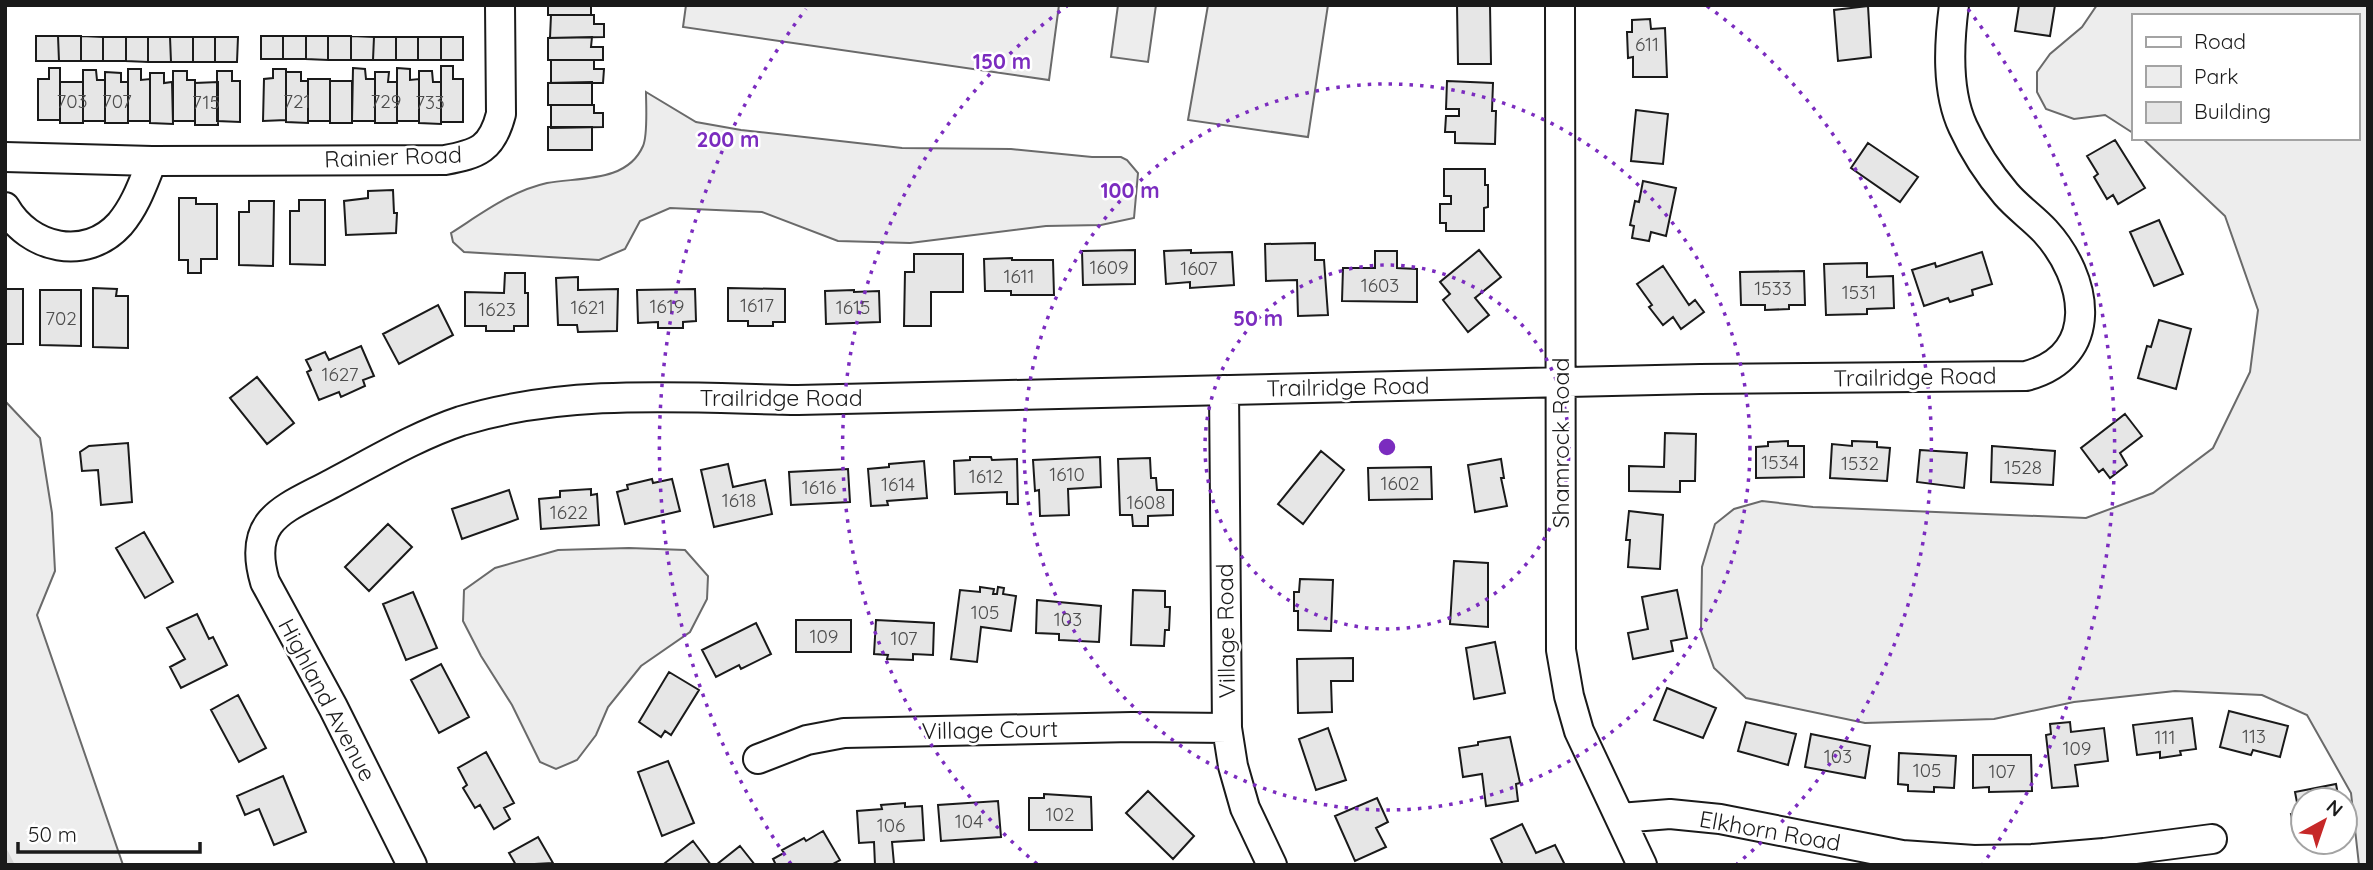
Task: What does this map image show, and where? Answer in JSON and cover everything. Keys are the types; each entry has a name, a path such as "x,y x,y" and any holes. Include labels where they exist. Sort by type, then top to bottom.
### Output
{"street":[{"name":"Rainier Road","path":"5,157 152,161 444,160 476,153 488,144 496,131 501,114 500,5"},
{"name":"Shamrock Road","path":"1560,5 1561,650 1569,696 1579,731 1642,865"},
{"name":"Trailridge Road","path":"264,531 281,511 412,441 460,422 509,408 560,401 684,398 812,400 1712,378 2026,376 2044,371 2070,349 2079,329 2081,310 2075,282 2063,256 2046,232 2007,195 1980,160 1957,114 1951,72 1954,5"},
{"path":"5,207 13,220 39,240 54,246 84,245 104,238 132,208 152,161"},
{"name":"Village Road","path":"1224,390 1227,728 1233,766 1245,808 1272,865"},
{"name":"Highland Avenue","path":"264,531 259,562 265,582 333,707 412,865"},
{"name":"Village Court","path":"758,759 807,740 844,733 1132,727 1227,728"},
{"name":"Elkhorn Road","path":"1620,818 1670,814 1720,819 1902,855 1974,860 2032,859 2104,853 2212,839"}],"green space":[{"path":"686,5 1059,5 1049,80 683,27"},
{"path":"1118,5 1156,5 1148,62 1111,57"},
{"path":"1208,5 1328,5 1308,137 1188,120"},
{"path":"2097,5 2368,5 2368,865 2359,865 2359,786 2347,786 2307,715 2262,695 2175,691 2074,702 1994,719 1865,723 1746,698 1714,668 1701,631 1702,567 1715,524 1734,509 1762,501 1813,507 2086,518 2153,493 2213,448 2250,372 2258,310 2225,216 2144,140 2359,140 2359,14 2132,14 2132,132 2105,115 2074,119 2046,109 2037,92 2037,72 2050,54 2082,27"},
{"path":"646,92 696,122 741,130 902,148 1011,149 1092,157 1121,157 1138,173 1134,218 1101,225 1046,226 910,243 838,241 762,212 670,208 640,221 625,249 599,260 464,252 453,242 451,233 521,192 547,183 601,176 626,167 636,158 645,141"},
{"path":"5,401 40,438 52,513 55,571 37,615 123,865 5,865"},
{"path":"558,550 685,550 708,576 707,599 690,632 641,666 608,707 596,735 577,760 556,769 540,762 512,705 463,621 464,590 495,568"}],"building":[{"path":"548,5 591,5 591,15 548,15"},
{"path":"1457,5 1490,5 1491,64 1458,64"},
{"path":"2019,5 2055,5 2050,36 2015,31"},
{"path":"1868,6 1871,57 1838,61 1834,10"},
{"path":"551,15 594,15 594,24 604,24 604,37 550,38"},
{"path":"1650,19 1651,29 1665,28 1667,77 1633,77 1633,57 1628,58 1627,32 1632,32 1632,20"},
{"path":"36,36 58,36 59,61 36,61"},
{"path":"58,36 81,36 81,61 59,61"},
{"path":"81,36 103,37 103,61 81,61"},
{"path":"261,36 283,36 283,59 261,59"},
{"path":"283,36 306,36 306,59 283,59"},
{"path":"306,36 328,36 328,60 306,59"},
{"path":"328,36 351,36 351,60 328,60"},
{"path":"351,36 374,37 373,60 351,60"},
{"path":"103,37 126,37 126,61 103,61"},
{"path":"126,37 148,37 148,62 126,61"},
{"path":"148,37 170,37 171,62 148,62"},
{"path":"170,37 193,37 193,62 171,62"},
{"path":"193,37 215,37 215,62 193,62"},
{"path":"215,37 238,37 237,62 215,62"},
{"path":"374,37 396,37 396,60 373,60"},
{"path":"396,37 418,37 418,60 396,60"},
{"path":"418,37 441,37 441,60 418,60"},
{"path":"441,37 463,37 463,60 441,60"},
{"path":"592,37 591,47 603,47 603,60 548,60 548,38"},
{"path":"551,60 594,60 594,69 604,69 603,83 551,83"},
{"path":"441,66 453,66 453,79 463,79 463,122 441,122"},
{"path":"49,68 60,68 60,120 38,120 38,79 49,79"},
{"path":"353,68 365,69 366,79 375,79 375,121 352,121"},
{"path":"397,68 410,69 410,80 419,79 419,121 397,121"},
{"path":"128,69 141,69 141,80 150,79 150,121 128,121"},
{"path":"273,69 286,69 286,120 263,121 264,79 273,78"},
{"path":"83,70 96,70 97,80 105,80 105,121 83,121"},
{"path":"173,71 187,71 187,80 195,80 195,121 173,121"},
{"path":"217,71 232,71 232,81 240,81 240,122 217,121"},
{"path":"419,71 432,71 433,82 441,82 441,124 419,123"},
{"path":"105,72 121,73 121,82 128,82 128,123 105,123"},
{"path":"286,72 301,72 301,81 308,81 308,123 286,122"},
{"path":"375,72 389,72 388,82 397,82 397,123 375,123"},
{"path":"150,73 164,73 164,83 172,82 173,124 150,123"},
{"path":"308,79 330,79 330,121 308,121"},
{"path":"330,81 352,81 352,123 330,123"},
{"path":"1447,81 1493,83 1495,144 1455,143 1455,132 1445,132 1446,116 1459,116 1459,109 1446,109"},
{"path":"60,82 83,82 83,123 60,123"},
{"path":"218,82 218,125 195,125 195,83"},
{"path":"592,82 592,105 548,105 548,83"},
{"path":"551,105 594,105 594,113 603,113 603,127 551,128"},
{"path":"1636,110 1668,114 1663,164 1631,161"},
{"path":"548,127 592,127 592,150 548,150"},
{"path":"2115,140 2145,188 2118,204 2113,195 2107,199 2094,177 2098,174 2087,156"},
{"path":"1868,143 1918,177 1900,202 1851,168"},
{"path":"1444,169 1485,169 1488,207 1484,208 1484,231 1446,231 1446,223 1440,223 1440,204 1451,204 1451,196 1444,196"},
{"path":"1643,181 1676,188 1666,236 1651,232 1649,241 1632,238 1634,226 1630,225 1635,201 1639,202"},
{"path":"393,190 394,213 397,213 396,233 346,235 344,201 368,198 368,191"},
{"path":"179,198 196,198 196,204 217,204 217,259 201,259 201,273 188,273 188,260 179,260"},
{"path":"299,200 325,200 325,265 290,264 290,211 299,211"},
{"path":"249,201 274,201 273,266 239,265 239,212 249,212"},
{"path":"2159,220 2183,274 2154,286 2130,232"},
{"path":"1315,243 1315,260 1324,260 1328,315 1298,316 1297,280 1266,281 1265,244"},
{"path":"1135,250 1135,284 1083,285 1082,251"},
{"path":"1191,250 1191,253 1232,252 1234,285 1190,288 1190,282 1166,284 1164,251"},
{"path":"1479,250 1501,277 1475,298 1489,315 1468,332 1443,300 1450,294 1440,282"},
{"path":"1375,251 1397,251 1397,268 1417,269 1417,302 1342,301 1343,268 1375,268"},
{"path":"1982,252 1992,284 1972,290 1973,295 1950,302 1948,298 1924,306 1912,270 1935,263 1936,267"},
{"path":"914,254 963,254 963,292 931,292 931,326 904,326 905,272 914,272"},
{"path":"984,259 1053,260 1054,295 1011,295 1011,291 985,291"},
{"path":"1867,263 1867,277 1893,276 1894,308 1867,309 1867,314 1826,315 1824,264"},
{"path":"1663,266 1689,305 1695,300 1704,312 1681,329 1673,317 1663,325 1649,307 1652,305 1637,284"},
{"path":"1804,271 1805,305 1765,310 1765,305 1741,305 1740,272"},
{"path":"505,273 525,273 528,326 514,326 514,331 486,331 486,326 465,326 465,292 504,293"},
{"path":"578,277 578,290 618,289 617,331 578,332 577,325 558,325 556,278"},
{"path":"93,288 117,289 116,296 128,296 128,348 93,347"},
{"path":"728,288 785,289 785,322 773,322 773,326 748,326 748,321 728,321"},
{"path":"5,289 23,289 23,344 5,344"},
{"path":"695,289 696,321 683,322 683,328 658,328 658,322 638,323 637,290"},
{"path":"40,290 81,290 81,346 40,345"},
{"path":"825,291 879,291 880,322 826,324"},
{"path":"438,305 453,335 399,364 383,334"},
{"path":"2159,320 2191,329 2176,389 2138,378 2147,346 2151,347"},
{"path":"361,346 374,376 363,380 365,386 341,397 339,392 319,400 307,372 311,370 306,360 325,352 329,360"},
{"path":"257,377 294,423 267,444 230,398"},
{"path":"2125,414 2142,436 2120,453 2127,465 2110,478 2103,469 2099,472 2081,448"},
{"path":"1665,433 1696,434 1695,481 1680,481 1680,492 1629,491 1629,466 1664,467"},
{"path":"1788,441 1788,446 1804,446 1804,477 1756,478 1756,447 1768,446 1768,442"},
{"path":"1852,441 1877,442 1877,447 1890,448 1887,481 1830,478 1832,444 1852,446"},
{"path":"128,443 132,502 101,505 98,470 82,471 80,452 89,446"},
{"path":"1992,446 2055,451 2053,485 1991,482"},
{"path":"1920,450 1967,453 1964,488 1917,482"},
{"path":"1321,451 1344,470 1303,524 1278,504"},
{"path":"970,457 1017,459 1018,504 1007,504 1007,492 955,494 954,461 970,460"},
{"path":"1100,457 1101,487 1068,489 1069,515 1040,516 1039,490 1035,491 1033,460"},
{"path":"1150,458 1151,478 1156,478 1157,490 1173,490 1173,515 1148,516 1148,526 1133,526 1132,515 1120,515 1118,459"},
{"path":"1501,459 1504,478 1501,478 1507,506 1475,512 1468,465"},
{"path":"924,461 927,498 887,501 888,505 871,506 868,469"},
{"path":"728,464 733,487 765,480 772,514 714,527 701,470"},
{"path":"1431,467 1432,499 1369,500 1368,468"},
{"path":"848,469 850,502 791,505 789,472"},
{"path":"652,479 653,483 672,479 680,511 625,524 617,492 628,489 627,485"},
{"path":"591,489 591,495 597,494 599,525 541,529 539,499 560,497 560,491"},
{"path":"509,490 518,519 462,539 452,509"},
{"path":"1629,511 1663,515 1660,569 1628,567 1630,540 1626,540"},
{"path":"388,524 412,547 369,591 345,567"},
{"path":"144,532 173,582 145,598 116,548"},
{"path":"1454,561 1488,563 1488,627 1450,624"},
{"path":"1300,579 1333,580 1331,631 1298,630 1294,592 1299,592"},
{"path":"980,587 994,589 993,594 997,594 998,587 1004,588 1003,594 1016,596 1011,631 981,627 977,662 951,659 960,590 980,592"},
{"path":"1133,590 1165,591 1165,607 1170,607 1169,630 1165,630 1164,646 1131,645"},
{"path":"1677,590 1687,638 1671,641 1673,651 1633,659 1628,633 1648,629 1642,597"},
{"path":"413,592 437,648 406,660 383,604"},
{"path":"1037,600 1101,606 1099,642 1059,640 1059,634 1036,633"},
{"path":"197,614 209,639 213,637 227,665 181,688 170,667 185,659 167,628"},
{"path":"796,620 851,620 851,652 796,652"},
{"path":"876,620 934,623 933,655 913,654 913,660 887,659 888,655 874,654"},
{"path":"756,623 771,654 741,669 739,665 716,677 702,650"},
{"path":"1495,642 1505,693 1474,699 1466,648"},
{"path":"1353,658 1353,681 1331,681 1332,712 1298,713 1297,659"},
{"path":"441,664 469,717 439,733 411,680"},
{"path":"669,672 699,690 671,735 665,731 661,737 639,722"},
{"path":"1667,688 1716,708 1703,738 1654,720"},
{"path":"238,695 266,748 239,762 211,710"},
{"path":"2229,711 2288,726 2280,757 2253,750 2251,755 2220,747"},
{"path":"2192,718 2196,749 2180,751 2181,755 2160,758 2160,752 2137,755 2133,725"},
{"path":"1746,722 1796,734 1788,765 1738,751"},
{"path":"2070,722 2071,732 2104,728 2108,761 2075,765 2078,786 2052,788 2046,735 2051,734 2050,724"},
{"path":"1328,728 1346,780 1316,790 1299,739"},
{"path":"1811,734 1870,746 1865,778 1805,767"},
{"path":"1510,737 1520,783 1516,784 1518,801 1486,806 1482,774 1463,777 1459,748"},
{"path":"486,752 514,803 504,808 510,819 494,829 480,805 475,808 463,788 467,785 458,768"},
{"path":"1899,753 1956,756 1954,788 1934,787 1934,792 1908,791 1908,785 1898,784"},
{"path":"1973,755 2031,755 2032,791 1989,792 1989,787 1973,788"},
{"path":"668,761 694,823 662,836 638,772"},
{"path":"283,776 306,832 274,845 259,809 245,815 237,796"},
{"path":"1148,791 1194,836 1173,859 1126,813"},
{"path":"1044,794 1091,797 1092,830 1029,830 1029,798 1044,798"},
{"path":"1377,798 1388,822 1376,828 1386,847 1355,861 1335,816"},
{"path":"998,801 1001,837 941,841 938,805"},
{"path":"905,803 905,807 922,806 924,840 892,842 894,864 875,865 874,842 859,843 857,811 882,809 881,805"},
{"path":"1522,824 1536,853 1555,845 1565,865 1503,865 1491,839"},
{"path":"823,831 840,860 831,865 776,865 773,859 784,853 782,850"},
{"path":"538,837 553,863 516,865 509,853"},
{"path":"693,841 711,865 665,863"},
{"path":"740,846 755,865 716,865"}],"waterway":[{"path":"5,853 11,865"}]}
